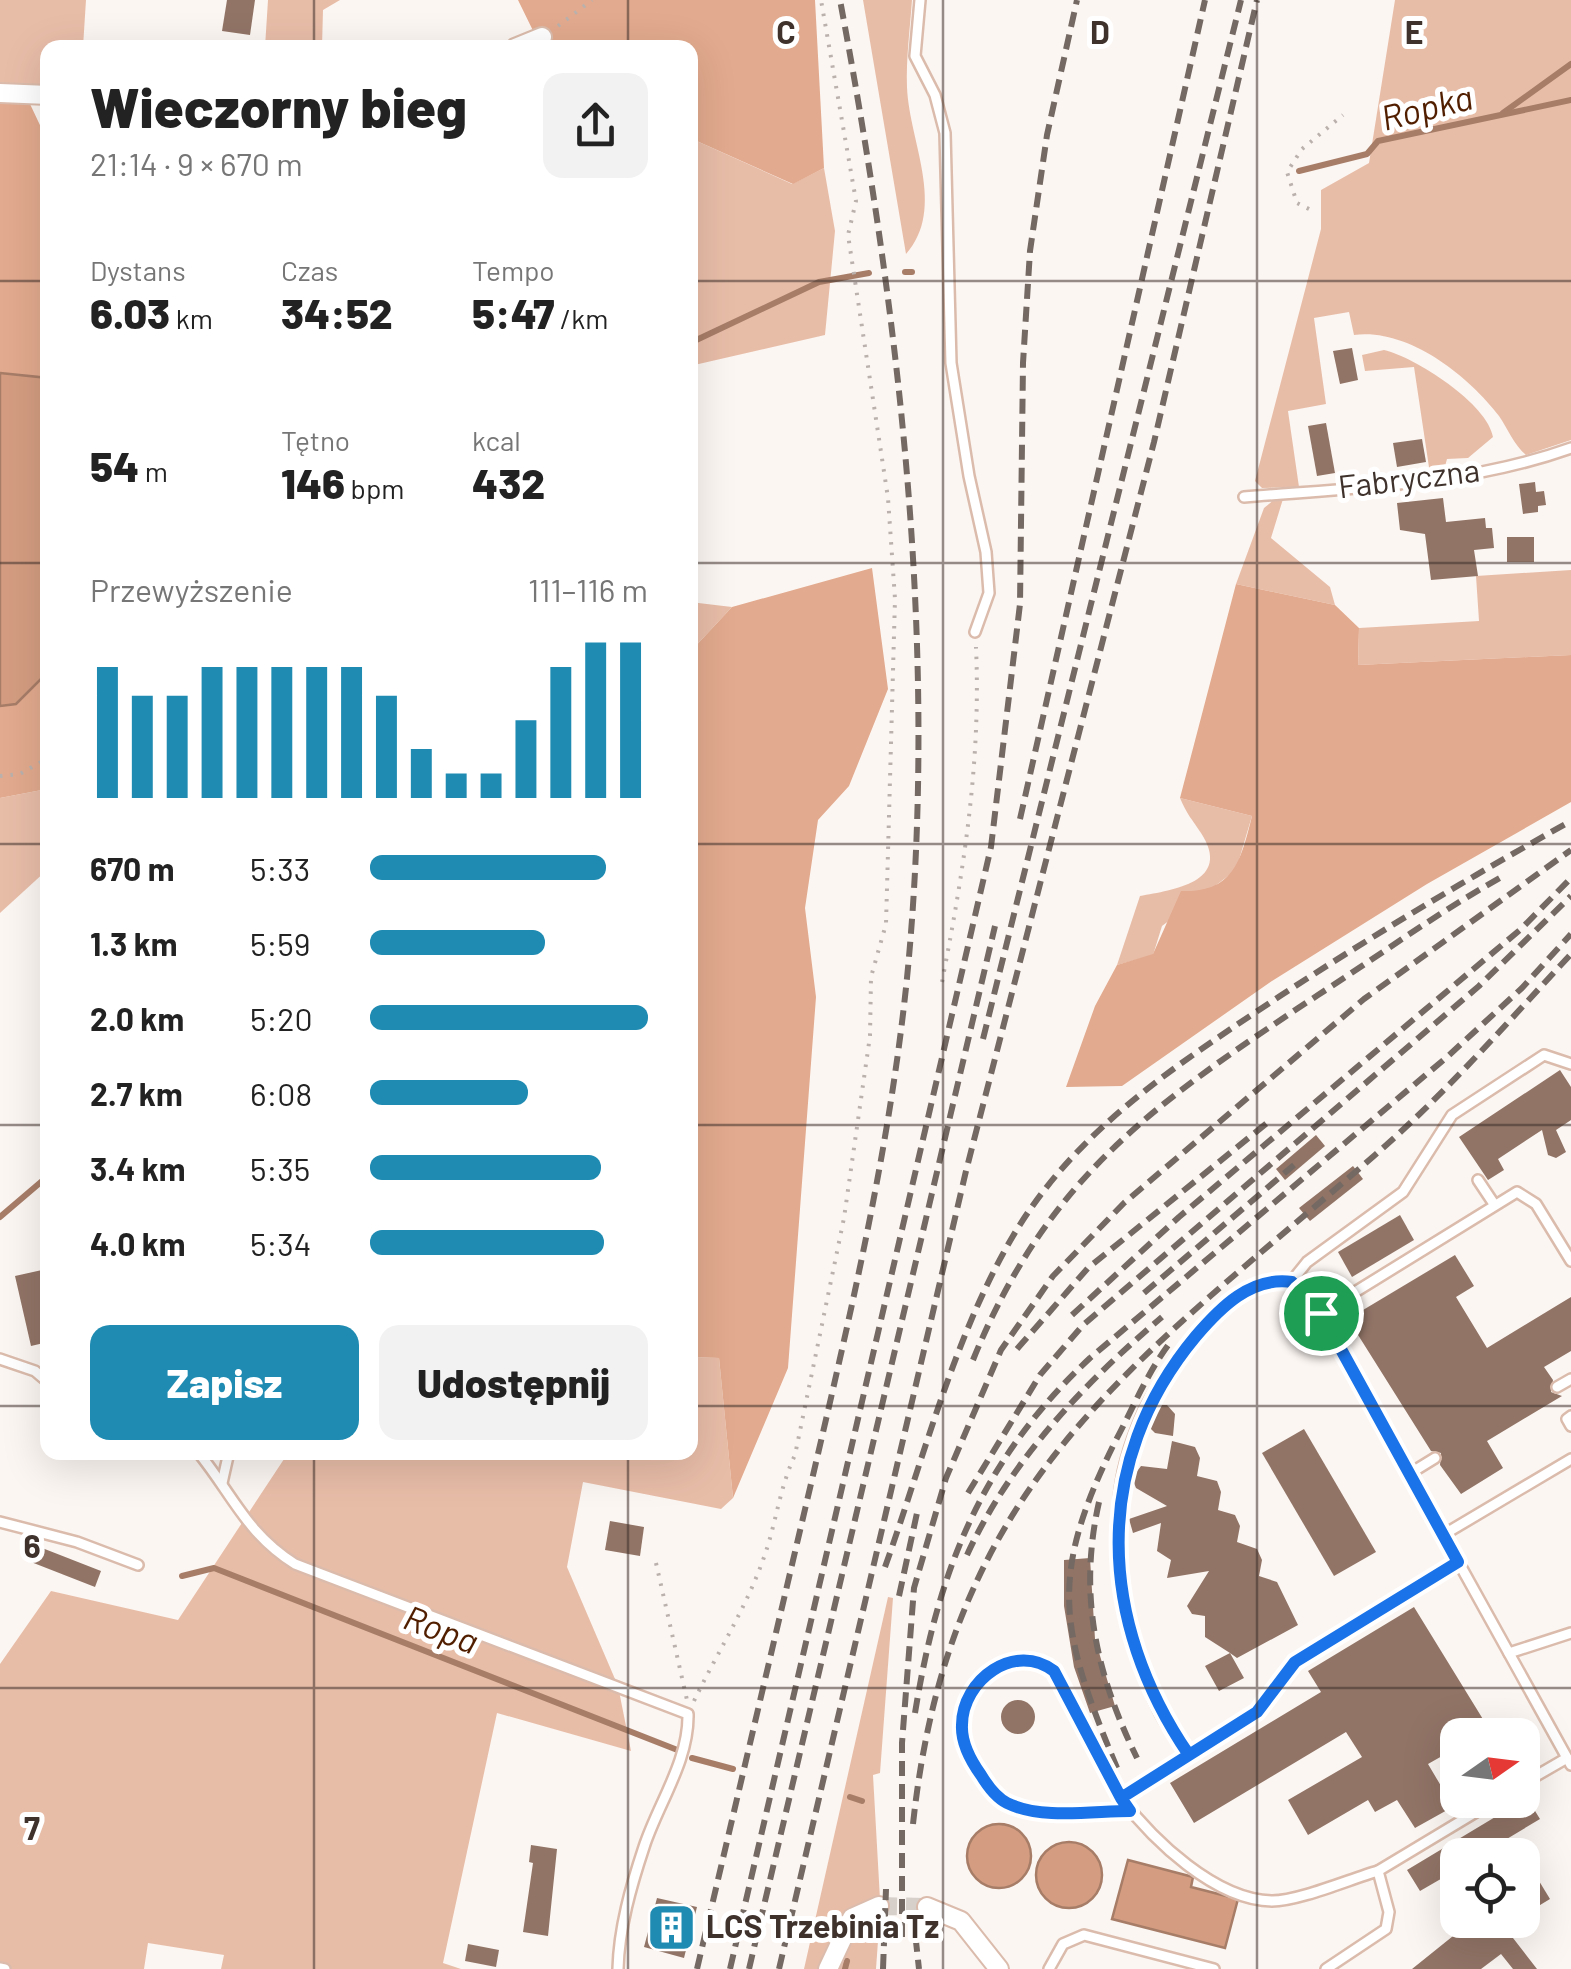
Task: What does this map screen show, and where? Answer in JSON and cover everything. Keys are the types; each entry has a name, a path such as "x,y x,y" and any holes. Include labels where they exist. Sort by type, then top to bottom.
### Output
{"street":[{"path":"537,40 542,38"},
{"path":"0,93 40,95"},
{"path":"828,1969 840,1935 852,1918 879,1906"},
{"path":"927,1907 961,1921 999,1969"}],"lane":[{"path":"920,0 915,56 935,95 945,134 952,363 969,476 986,552 989,593 975,632"},
{"name":"Fabryczna","path":"1244,497 1383,485 1516,465 1571,448"},
{"path":"1292,1282 1307,1262 1403,1192 1452,1115 1544,1056 1571,1064"},
{"path":"1478,1180 1494,1204"},
{"path":"1321,1313 1517,1192 1530,1197 1571,1261"},
{"path":"1189,1755 1159,1711 1122,1589 1122,1478 1144,1412 1171,1366 1214,1314 1250,1288 1268,1282 1292,1282 1321,1313 1569,1761 1540,1775"},
{"path":"0,1359 40,1375"},
{"path":"1557,1387 1571,1379"},
{"path":"1571,1416 1567,1419 1571,1426"},
{"path":"1409,1474 1436,1458"},
{"path":"1443,1535 1571,1459"},
{"path":"204,1460 265,1546 295,1564 688,1714 680,1761 644,1846 619,1938 618,1969"},
{"path":"222,1483 226,1460"},
{"path":"0,1522 77,1542 138,1565"},
{"path":"1121,1798 1265,1706 1295,1662 1458,1562"},
{"path":"1509,1653 1571,1634"},
{"path":"1130,1811 1056,1811 1006,1803 987,1785 964,1742 964,1710 977,1683 992,1670 1023,1660 1054,1671 1121,1798 1146,1832 1194,1871 1248,1895 1274,1901 1378,1871 1466,1818"},
{"path":"1326,1969 1386,1929 1388,1912 1378,1871"},
{"path":"1049,1969 1063,1944 1084,1935 1214,1969"}],"path":[{"path":"542,38 592,0"},
{"path":"688,1714 748,1600 765,1555 782,1481 795,1455 844,1218 870,1036 871,977 886,924 896,599 888,498 848,235 856,201 821,0"},
{"path":"1309,209 1297,204 1287,172 1302,149 1343,115"},
{"path":"942,982 968,846 979,704 975,632"},
{"path":"0,776 20,774 40,763"},
{"path":"656,1563 687,1685 688,1714"}],"shaded area":[{"path":"0,0 86,0 83,40 40,40 40,89 0,88"},
{"path":"268,0 340,0 323,10 322,40 265,40"},
{"path":"518,0 815,0 824,168 793,184 698,142 698,40 538,40"},
{"path":"863,0 912,0 907,87 925,195 918,236 906,254"},
{"path":"1395,0 1571,0 1571,440 1526,455 1486,400 1453,370 1415,346 1374,335 1354,335 1349,312 1314,318 1326,404 1288,411 1299,487 1262,488 1255,481 1321,229 1321,190 1369,163"},
{"path":"0,102 30,104 40,125 40,377 0,373"},
{"path":"698,142 792,184 824,168 835,231 825,335 698,364"},
{"path":"1384,350 1413,362 1448,384 1478,410 1493,437 1468,458 1447,459 1444,470 1430,474 1414,367 1365,371 1362,355"},
{"path":"0,373 40,377 40,680 16,704 0,706"},
{"path":"1275,499 1283,499 1271,538 1330,587 1335,605 1236,584 1264,508"},
{"path":"872,568 888,689 849,786 818,820 805,908 816,997 788,1368 733,1498 719,1358 698,1357 698,643 732,607"},
{"path":"1571,570 1571,655 1358,665 1359,628 1479,621 1476,576"},
{"path":"1236,584 1335,605 1359,628 1358,665 1571,655 1571,802 1427,884 1269,983 1122,1086 1066,1087 1095,1006 1117,965 1153,954 1181,891 1199,890 1224,880 1244,847 1252,816 1180,798"},
{"path":"698,603 732,607 698,643"},
{"path":"40,680 40,790 0,798 0,706 17,704"},
{"path":"40,790 40,876 0,913 0,798"},
{"path":"1180,798 1252,816 1236,870 1162,926 1153,955 1117,965 1140,896 1195,881 1210,863 1209,850"},
{"path":"698,1357 719,1358 733,1498 721,1509 583,1482 567,1567 618,1686 631,1751 497,1713 443,1963 461,1969 221,1969 224,1955 148,1943 144,1969 0,1969 0,1664 51,1591 178,1620 283,1460 698,1460"},
{"path":"888,1597 893,1598 880,1773 873,1775 880,1899 854,1907 839,1922 822,1969 804,1969"},
{"path":"999,1824 1022,1833 1031,1856 1022,1879 999,1888 976,1879 967,1856 976,1833"},
{"path":"1069,1842 1092,1852 1102,1875 1092,1898 1069,1908 1046,1898 1036,1875 1046,1852"},
{"path":"1128,1860 1193,1877 1191,1887 1238,1899 1225,1948 1112,1919"},
{"path":"880,1913 876,1969 838,1969 861,1920"}],"building":[{"path":"227,0 255,0 250,35 222,31"},
{"path":"1352,348 1358,380 1340,384 1333,351"},
{"path":"1326,423 1335,473 1317,476 1308,426"},
{"path":"1422,439 1426,462 1397,467 1393,443"},
{"path":"1535,482 1536,492 1544,491 1546,505 1538,506 1538,512 1523,514 1519,484"},
{"path":"1443,498 1446,522 1485,518 1486,528 1492,528 1494,548 1474,550 1478,576 1431,580 1425,534 1400,530 1397,503"},
{"path":"1507,537 1534,537 1534,562 1507,562"},
{"path":"1560,1070 1571,1087 1571,1120 1556,1130 1566,1152 1556,1158 1548,1155 1542,1130 1498,1159 1504,1170 1488,1180 1459,1137"},
{"path":"1316,1135 1325,1146 1285,1180 1276,1169"},
{"path":"1353,1166 1363,1179 1310,1221 1299,1208"},
{"path":"1400,1215 1414,1240 1352,1277 1338,1252"},
{"path":"1455,1255 1474,1286 1456,1297 1487,1348 1571,1297 1571,1351 1544,1367 1553,1380 1551,1392 1562,1396 1487,1441 1503,1468 1461,1494 1440,1465 1441,1453 1431,1451 1348,1319"},
{"path":"40,1270 40,1344 31,1346 15,1276"},
{"path":"1156,1405 1167,1405 1175,1414 1173,1436 1155,1433 1147,1425"},
{"path":"1304,1429 1376,1552 1334,1576 1262,1453"},
{"path":"1172,1441 1195,1447 1200,1458 1197,1476 1217,1481 1221,1492 1218,1510 1235,1515 1240,1526 1237,1542 1257,1549 1262,1560 1259,1576 1277,1582 1298,1625 1237,1658 1205,1637 1205,1616 1192,1614 1187,1606 1209,1571 1167,1578 1171,1560 1157,1551 1161,1523 1133,1533 1129,1519 1167,1506 1136,1488 1132,1478 1141,1466 1167,1469"},
{"path":"610,1521 644,1527 640,1556 605,1550"},
{"path":"37,1546 101,1571 95,1587 31,1562"},
{"path":"1090,1558 1095,1639 1115,1706 1090,1713 1074,1667 1064,1606 1064,1560"},
{"path":"1414,1607 1482,1718 1440,1718 1440,1757 1428,1764 1440,1784 1440,1814 1415,1828 1397,1800 1375,1812 1368,1800 1308,1835 1288,1800 1362,1757 1346,1732 1194,1823 1170,1783 1321,1692 1308,1671"},
{"path":"1230,1653 1244,1678 1219,1691 1205,1666"},
{"path":"1018,1700 1030,1705 1035,1717 1030,1729 1018,1734 1006,1729 1001,1717 1006,1705"},
{"path":"1494,1818 1540,1819 1508,1838 1460,1838"},
{"path":"531,1845 557,1849 548,1936 523,1932 533,1863 529,1862"},
{"path":"1440,1850 1440,1879 1420,1891 1407,1870"},
{"path":"1540,1883 1550,1899 1540,1905"},
{"name":"LCS Trzebinia Tz","path":"657,1898 697,1907 684,1958 644,1947"},
{"path":"1451,1938 1513,1938 1537,1969 1513,1969 1501,1954 1481,1969 1412,1969"},
{"path":"468,1944 499,1950 496,1967 465,1961"}],"waterway":[{"path":"1503,113 1571,64"},
{"name":"Ropka","path":"1299,171 1367,154 1378,141 1571,100"},
{"name":"Ropka","path":"905,272 912,272"},
{"name":"Ropka","path":"698,339 819,282 869,273"},
{"name":"Ropka","path":"0,1217 40,1183"},
{"name":"Ropa","path":"182,1576 214,1568 680,1751"},
{"name":"Ropa","path":"692,1758 733,1769"},
{"name":"Ropa","path":"850,1797 862,1801"},
{"name":"Ropa","path":"845,1969 847,1961"}],"tunnel":[{"path":"879,1906 927,1907"}],"railway":[{"path":"697,1969 856,1287 900,1040 916,856 916,610 908,487 880,242 840,0"},
{"path":"730,1969 991,847 1020,604 1023,363 1030,251 1047,135 1077,0"},
{"path":"1020,819 1205,0"},
{"path":"983,1039 1241,0"},
{"path":"779,1969 966,1171 1154,442 1257,0"},
{"path":"885,1567 957,1356 992,1274 1039,1197 1067,1162 1132,1101 1242,1021 1460,884 1571,821"},
{"path":"902,1937 902,1743 914,1588 946,1478 1001,1350 1053,1276 1124,1203 1364,999 1571,850"},
{"path":"973,1360 1003,1296 1036,1240 1073,1191 1114,1148 1207,1071 1434,918 1505,875"},
{"path":"1072,1315 1179,1217 1521,929 1571,878"},
{"path":"968,1493 1040,1375 1083,1325 1479,986 1571,896"},
{"path":"749,1969 995,926"},
{"path":"915,1713 937,1611 971,1520 993,1477 1052,1396 1090,1358 1447,1057 1522,988 1571,934"},
{"path":"913,1824 934,1705 967,1603 1012,1516 1068,1439 1133,1368 1206,1300 1427,1107 1571,954"},
{"path":"1017,1349 1088,1268 1272,1119"},
{"path":"1144,1293 1294,1165"},
{"path":"967,1555 1005,1487 1051,1426 1162,1317"},
{"path":"1117,1768 1073,1640 1071,1568 1094,1488 1142,1389 1172,1340"},
{"path":"1099,1502 1090,1569 1095,1633 1111,1696 1137,1758"},
{"path":"899,1596 917,1513"},
{"path":"883,1969 886,1889"},
{"path":"913,1914 919,1969"}],"place":[{"name":"LCS Trzebinia Tz","path":"671,1927"}],"route":[{"path":"1321,1313 1300,1287 1280,1280 1250,1288 1214,1314 1171,1366 1144,1412 1128,1454 1119,1502 1122,1589 1159,1711 1189,1755 1121,1798 1130,1811 1056,1811 1006,1803 974,1765 962,1725 968,1697 992,1670 1023,1660 1035,1661 1054,1671 1121,1798 1257,1712 1265,1706 1295,1662 1458,1562 1321,1313"}]}
